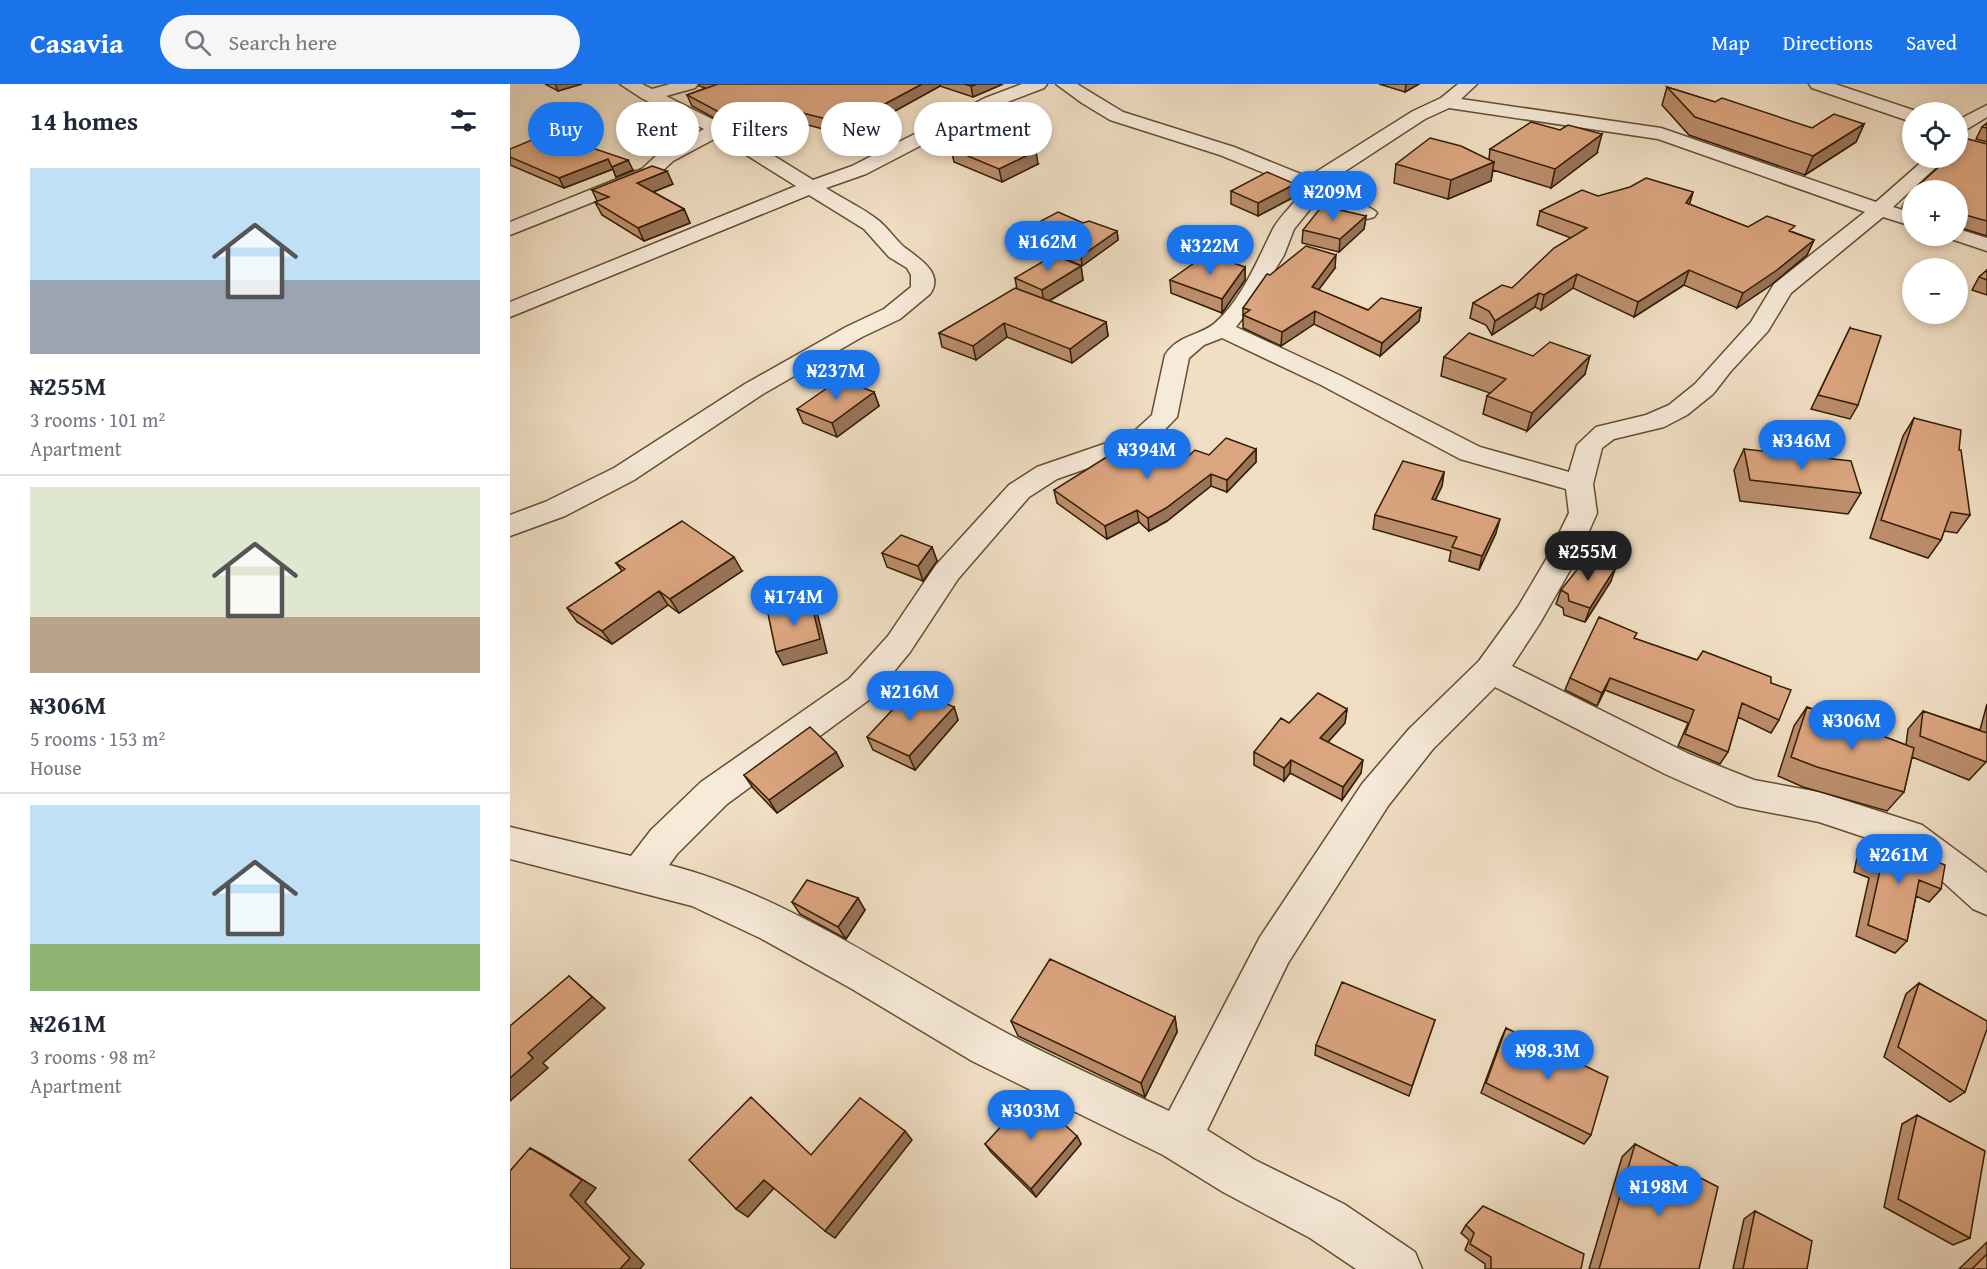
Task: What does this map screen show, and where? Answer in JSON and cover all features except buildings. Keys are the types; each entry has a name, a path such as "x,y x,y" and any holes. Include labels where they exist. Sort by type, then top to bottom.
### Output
{"street":[{"path":"629,84 711,126"},
{"path":"649,95 688,84"},
{"path":"510,310 809,188 859,170 991,102 1038,84"},
{"path":"1065,84 1107,111 1126,120 1227,151 1310,185 1341,203 1367,213"},
{"path":"1818,84 1902,113"},
{"path":"1310,185 1457,93 1661,134 1776,173 1821,191 1902,216"},
{"path":"1968,121 1987,110"},
{"path":"510,229 649,172 666,157 711,133"},
{"path":"510,526 555,509 624,474 754,389 854,332 892,314 922,289 922,275 915,264 897,252 872,225 760,156"},
{"path":"1179,1139 1274,950 1375,795 1421,739 1491,670 1529,615 1562,558 1583,513 1579,484 1590,446 1605,433 1655,421 1678,410 1704,389 1722,366 1760,326 1782,289 1846,239 1926,168"},
{"path":"639,875 664,842 714,794 861,688 899,644 947,572 1019,491 1047,473 1139,441 1164,417 1177,355 1196,340 1222,329 1248,296 1273,255 1284,228 1312,193 1310,185"},
{"path":"1968,238 1987,245"},
{"path":"1222,329 1330,380 1470,453 1579,484"},
{"path":"1491,670 1677,764 1750,795 1819,807 1909,836 1955,869 1987,897"},
{"path":"510,843 698,890 774,925 867,975 987,1046 1179,1139 1239,1176 1327,1221 1383,1265"}]}
